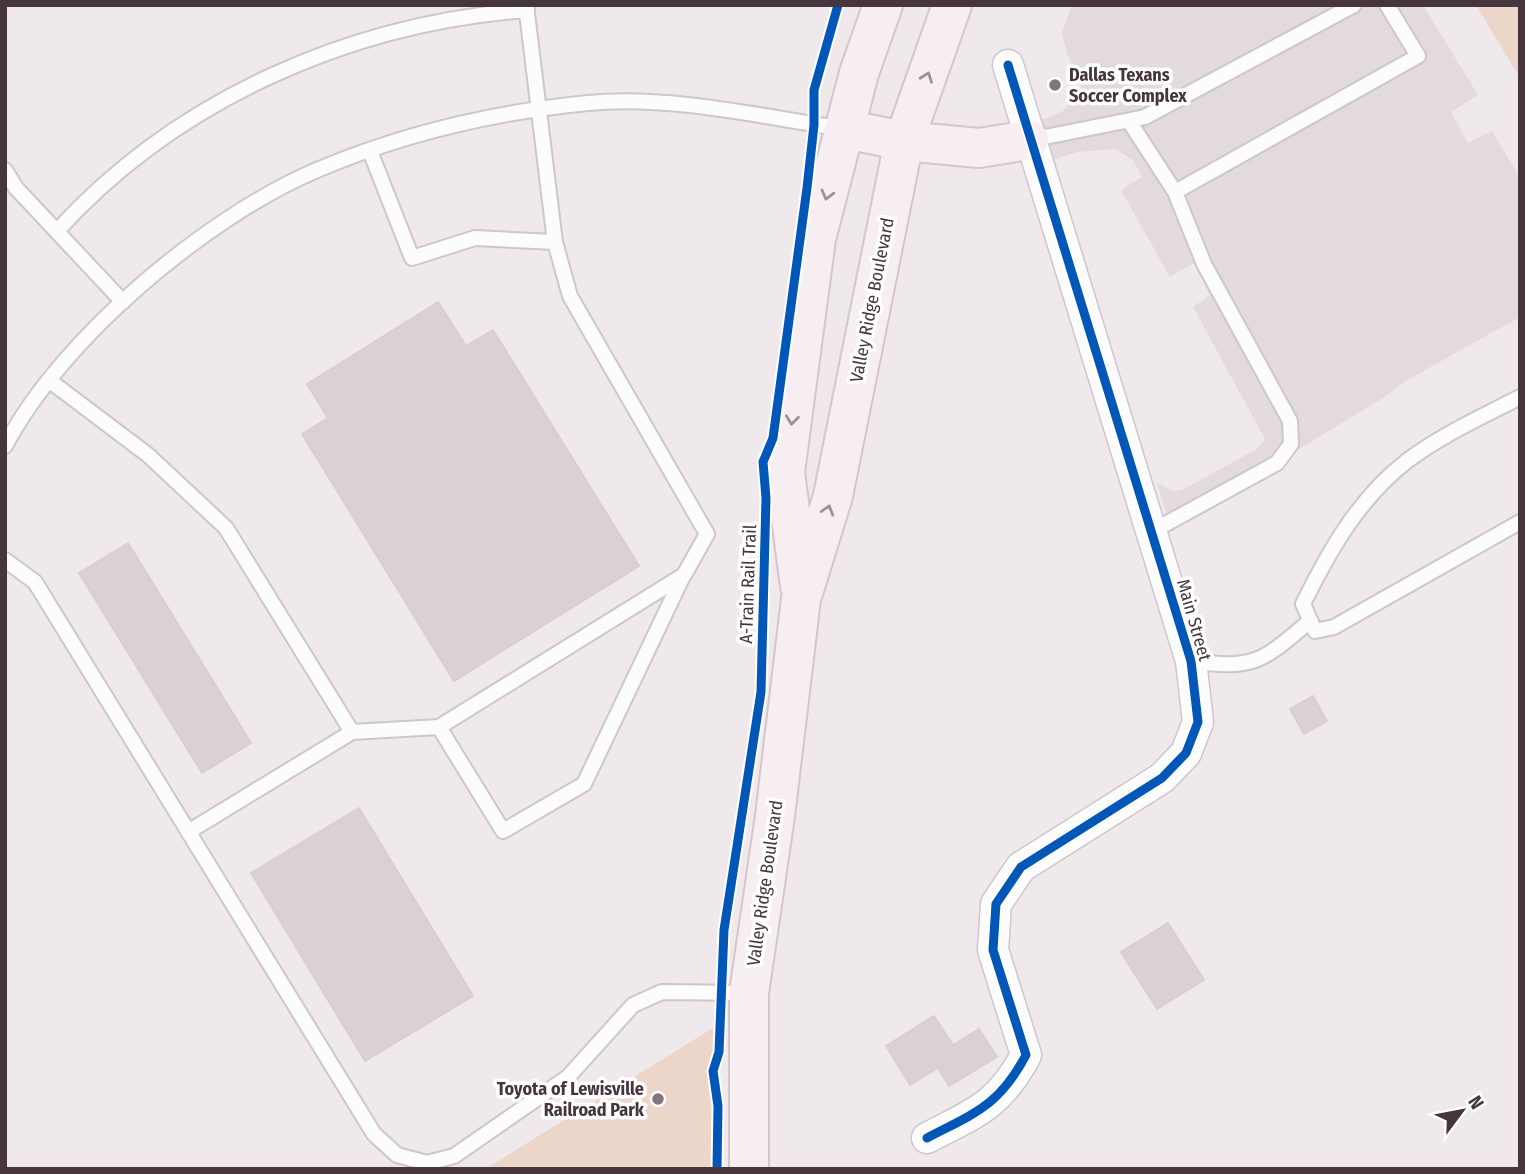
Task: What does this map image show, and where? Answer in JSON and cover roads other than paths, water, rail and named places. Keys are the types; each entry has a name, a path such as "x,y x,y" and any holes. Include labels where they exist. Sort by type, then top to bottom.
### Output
{"street":[{"name":"Valley Ridge Boulevard","path":"801,599 785,472 816,239 859,74 883,5"},
{"name":"Valley Ridge Boulevard","path":"749,1169 749,993 775,816 801,599 832,496 904,141 952,5"},
{"name":"Main Street","path":"927,1138 989,1106 1013,1079 1026,1055 993,950 996,904 1021,867 1162,778 1186,753 1198,722 1191,661 1008,65"},
{"path":"845,129 904,141 979,148 1029,140"}],"lane":[{"path":"1029,140 1145,117 1354,5"},
{"path":"1175,192 1418,56 1387,5"},
{"path":"57,231 95,189 161,138 241,89 319,55 400,31 486,13 526,8 555,242 570,296 707,534 684,575 584,784 503,831 439,727"},
{"path":"5,446 16,426 79,342 153,275 242,209 316,170 401,139 590,103 685,105 845,129"},
{"path":"1129,121 1175,192 1204,264 1290,421 1291,444 1277,463 1151,531"},
{"path":"370,151 412,258 475,238 555,242"},
{"path":"5,170 16,188 123,302"},
{"path":"50,381 148,455 226,528 352,732"},
{"path":"1520,397 1443,438 1406,462 1368,498 1343,531 1303,604 1315,631 1334,627 1520,522"},
{"path":"5,559 35,582 374,1135 397,1155 427,1163 454,1156 568,1077 633,1005 662,992 749,993"},
{"path":"188,832 352,732 439,727 684,575"},
{"path":"1191,661 1231,666 1266,657 1310,621"}],"place":[{"name":"Dallas Texans Soccer Complex","path":"1055,85"},
{"name":"Toyota of Lewisville Railroad Park","path":"658,1099"}]}
